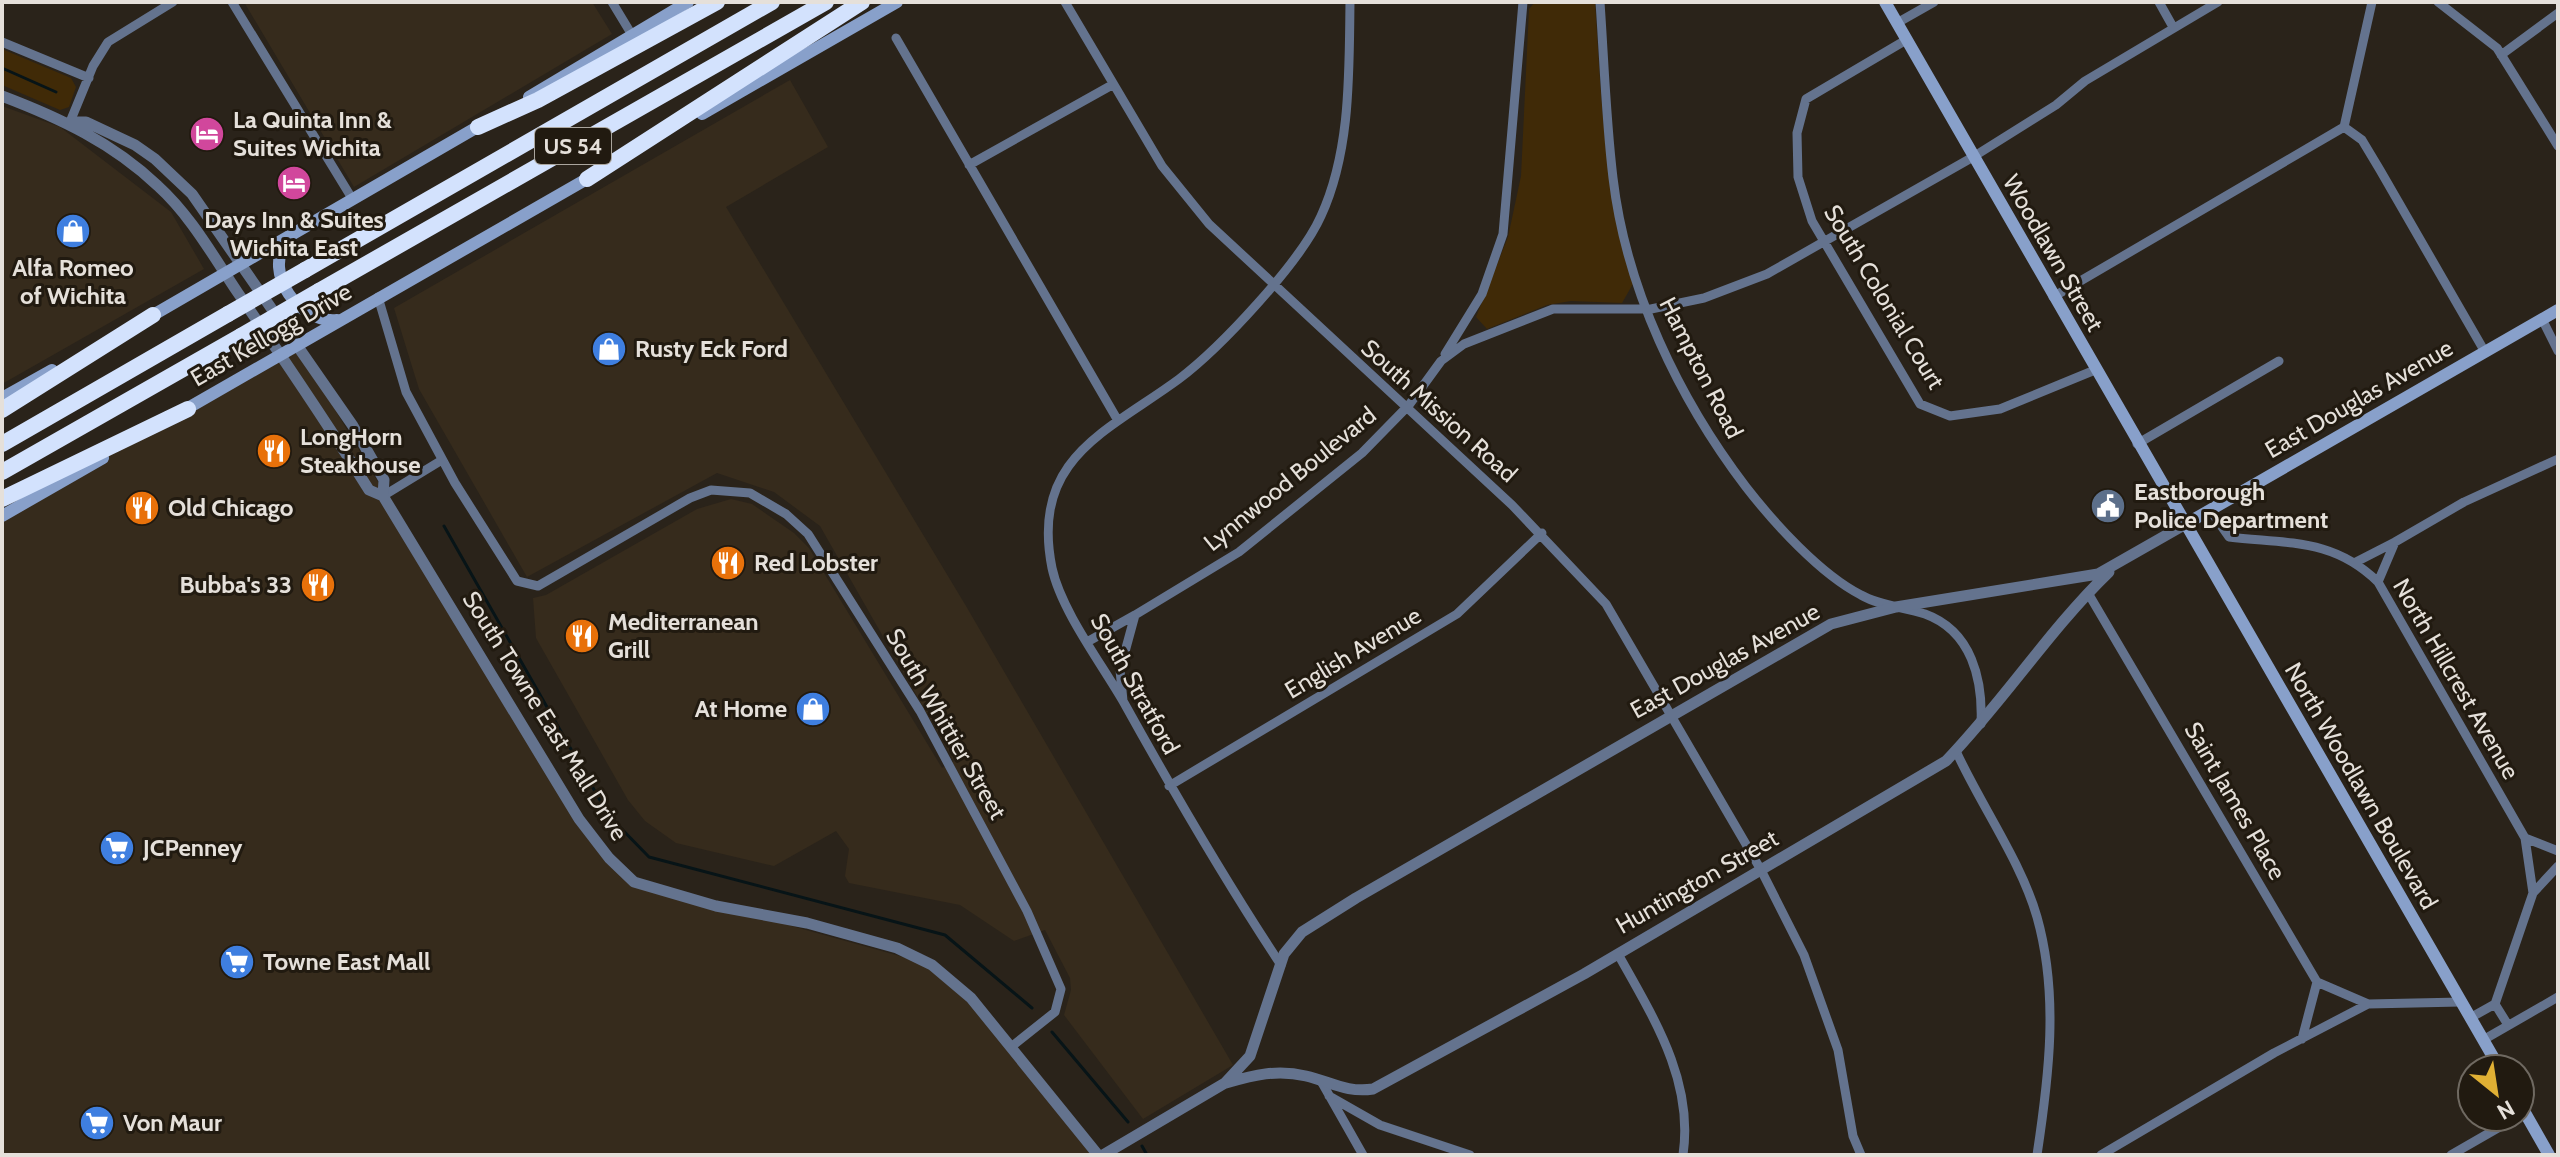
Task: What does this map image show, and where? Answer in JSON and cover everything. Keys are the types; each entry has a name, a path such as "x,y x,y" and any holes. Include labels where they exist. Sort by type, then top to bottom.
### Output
{"highway":[{"path":"478,127 538,100 717,2"},
{"name":"US 54","path":"2,444 772,2"},
{"name":"US 54","path":"2,472 826,2"},
{"path":"587,179 862,2"},
{"path":"2,410 153,315"},
{"path":"2,499 188,409"}],"main road":[{"path":"2,398 353,200 688,2"},
{"name":"East Kellogg Drive","path":"2,516 378,297 897,2"},
{"name":"Woodlawn Street","path":"1885,2 2184,525"},
{"path":"291,235 280,250 276,264 280,277 302,311 312,318 340,320"},
{"name":"East Douglas Avenue","path":"2184,525 2558,310"},
{"name":"North Woodlawn Boulevard","path":"2184,525 2491,1053"},
{"path":"2534,1133 2549,1155"}],"street":[{"path":"2,96 70,122 108,42 173,2"},
{"path":"232,2 353,200"},
{"path":"612,2 632,35"},
{"name":"South Mission Road","path":"1065,2 1162,166 1200,213 1272,284 1542,533 1606,604 1761,870 1804,955 1838,1050 1853,1136 1861,1155"},
{"name":"South Stratford","path":"1281,965 1169,786 1087,642 1053,570 1049,524 1066,469 1086,442 1180,378 1272,284 1321,217 1342,150 1350,2"},
{"path":"1441,361 1482,294 1503,234 1523,2"},
{"name":"Hampton Road","path":"1600,2 1613,179 1628,252 1646,309 1694,408 1747,489 1802,548 1861,596 1925,614 1942,622 1959,638 1976,667 1982,696 1981,724"},
{"path":"1897,23 1934,2"},
{"path":"2159,2 2173,27"},
{"name":"Lynnwood Boulevard","path":"1087,642 1239,552 1362,453 1407,407 1441,361 1464,344 1553,309 1646,309 1704,298 1767,274 1973,157 2173,27 2218,2"},
{"path":"2053,297 2344,127 2372,2"},
{"path":"2438,2 2501,55 2558,146"},
{"path":"2501,55 2558,13"},
{"path":"896,38 1117,419"},
{"name":"South Colonial Court","path":"1906,40 1806,99 1797,133 1798,177 1812,221 1824,242 1920,404 1932,410 1950,416 2000,409 2095,370"},
{"path":"2,42 89,78"},
{"path":"969,165 1112,85"},
{"name":"South Towne East Mall Drive","path":"70,122 86,122 99,127 155,159 192,194 243,263 353,426 384,480 383,496 579,819 609,858 634,882 716,906 807,923 897,948 932,965 971,998 1100,1155"},
{"name":"South Towne East Mall Drive","path":"70,122 122,156 159,186 189,220 369,490 383,496"},
{"path":"2344,127 2362,140 2485,352"},
{"path":"378,297 406,392 442,460 383,496"},
{"path":"2542,319 2558,351"},
{"path":"2137,444 2279,361"},
{"path":"2356,562 2464,502 2558,459"},
{"name":"South Whittier Street","path":"442,460 517,581 528,586 542,584 690,498 720,489 750,493 786,514 808,534 920,711 1027,911 1061,989 1055,1012 1011,1047"},
{"name":"North Hillcrest Avenue","path":"2210,510 2229,537 2333,549 2356,562 2378,582 2525,838 2533,893"},
{"name":"East Douglas Avenue","path":"1100,1155 1225,1083 1250,1056 1284,954 1302,932 1356,898 1831,624 1896,607 2098,574 2184,525"},
{"name":"English Avenue","path":"1169,786 1457,614 1542,533"},
{"path":"2378,582 2395,542"},
{"name":"Huntington Street","path":"1225,1083 1266,1072 1321,1081 1352,1092 1383,1086 1618,954 1946,761 1981,724 2088,593 2116,565"},
{"name":"Saint James Place","path":"2088,593 2317,982"},
{"path":"1123,701 1120,670 1135,615"},
{"path":"1956,751 2037,916 2050,992 2049,1082 2038,1155"},
{"path":"2525,838 2558,851"},
{"path":"2470,1018 2495,1004 2533,893 2558,866"},
{"path":"1618,954 1658,1026 1681,1082 1686,1135 1683,1155"},
{"path":"2302,1039 2317,982 2368,1004 2461,1002"},
{"path":"2483,1040 2558,997"},
{"path":"2101,1155 2368,1004"},
{"path":"2495,1004 2508,1025"},
{"path":"1321,1081 1363,1155"},
{"path":"1329,1096 1380,1125 1428,1144 1470,1155"},
{"path":"2451,1155 2486,1133"}],"shaded area":[{"path":"244,2 592,2 612,34 354,187"},
{"path":"1535,2 1595,2 1610,179 1634,282 1622,303 1571,301 1547,305 1487,329 1476,317 1508,237 1521,176 1529,9"},
{"path":"2,49 71,78 76,87 69,107 60,110 2,85"},
{"path":"790,80 828,147 726,207 966,606 1233,1065 1143,1119 1064,1015 1071,990 1070,978 1045,930 1014,941 960,905 849,883 845,876 849,849 836,831 774,866 676,843 645,821 628,800 536,638 533,598 546,595 697,509 731,499 752,504 794,533 809,548 942,768 954,761 820,526 774,492 717,473 527,577 419,389 394,308"},
{"path":"2,106 60,127 171,212 204,269 2,384"},
{"path":"297,346 579,819 634,882 932,965 1011,1047 1097,1155 2,1155 2,516"}],"waterway":[{"path":"2,68 56,92"},
{"path":"444,526 609,816 649,857 945,935 1032,1008"},
{"path":"1052,1032 1128,1122"},
{"path":"1142,1146 1147,1155"}],"place":[{"name":"La Quinta Inn & Suites Wichita","path":"207,134"},
{"name":"Days Inn & Suites Wichita East","path":"294,183"},
{"name":"Alfa Romeo of Wichita","path":"73,231"},
{"name":"Rusty Eck Ford","path":"609,349"},
{"name":"LongHorn Steakhouse","path":"274,451"},
{"name":"Eastborough Police Department","path":"2108,506"},
{"name":"Old Chicago","path":"142,508"},
{"name":"Red Lobster","path":"728,563"},
{"name":"Bubba's 33","path":"318,585"},
{"name":"Mediterranean Grill","path":"582,636"},
{"name":"At Home","path":"813,709"},
{"name":"JCPenney","path":"117,848"},
{"name":"Towne East Mall","path":"237,962"},
{"name":"Von Maur","path":"97,1123"}]}
